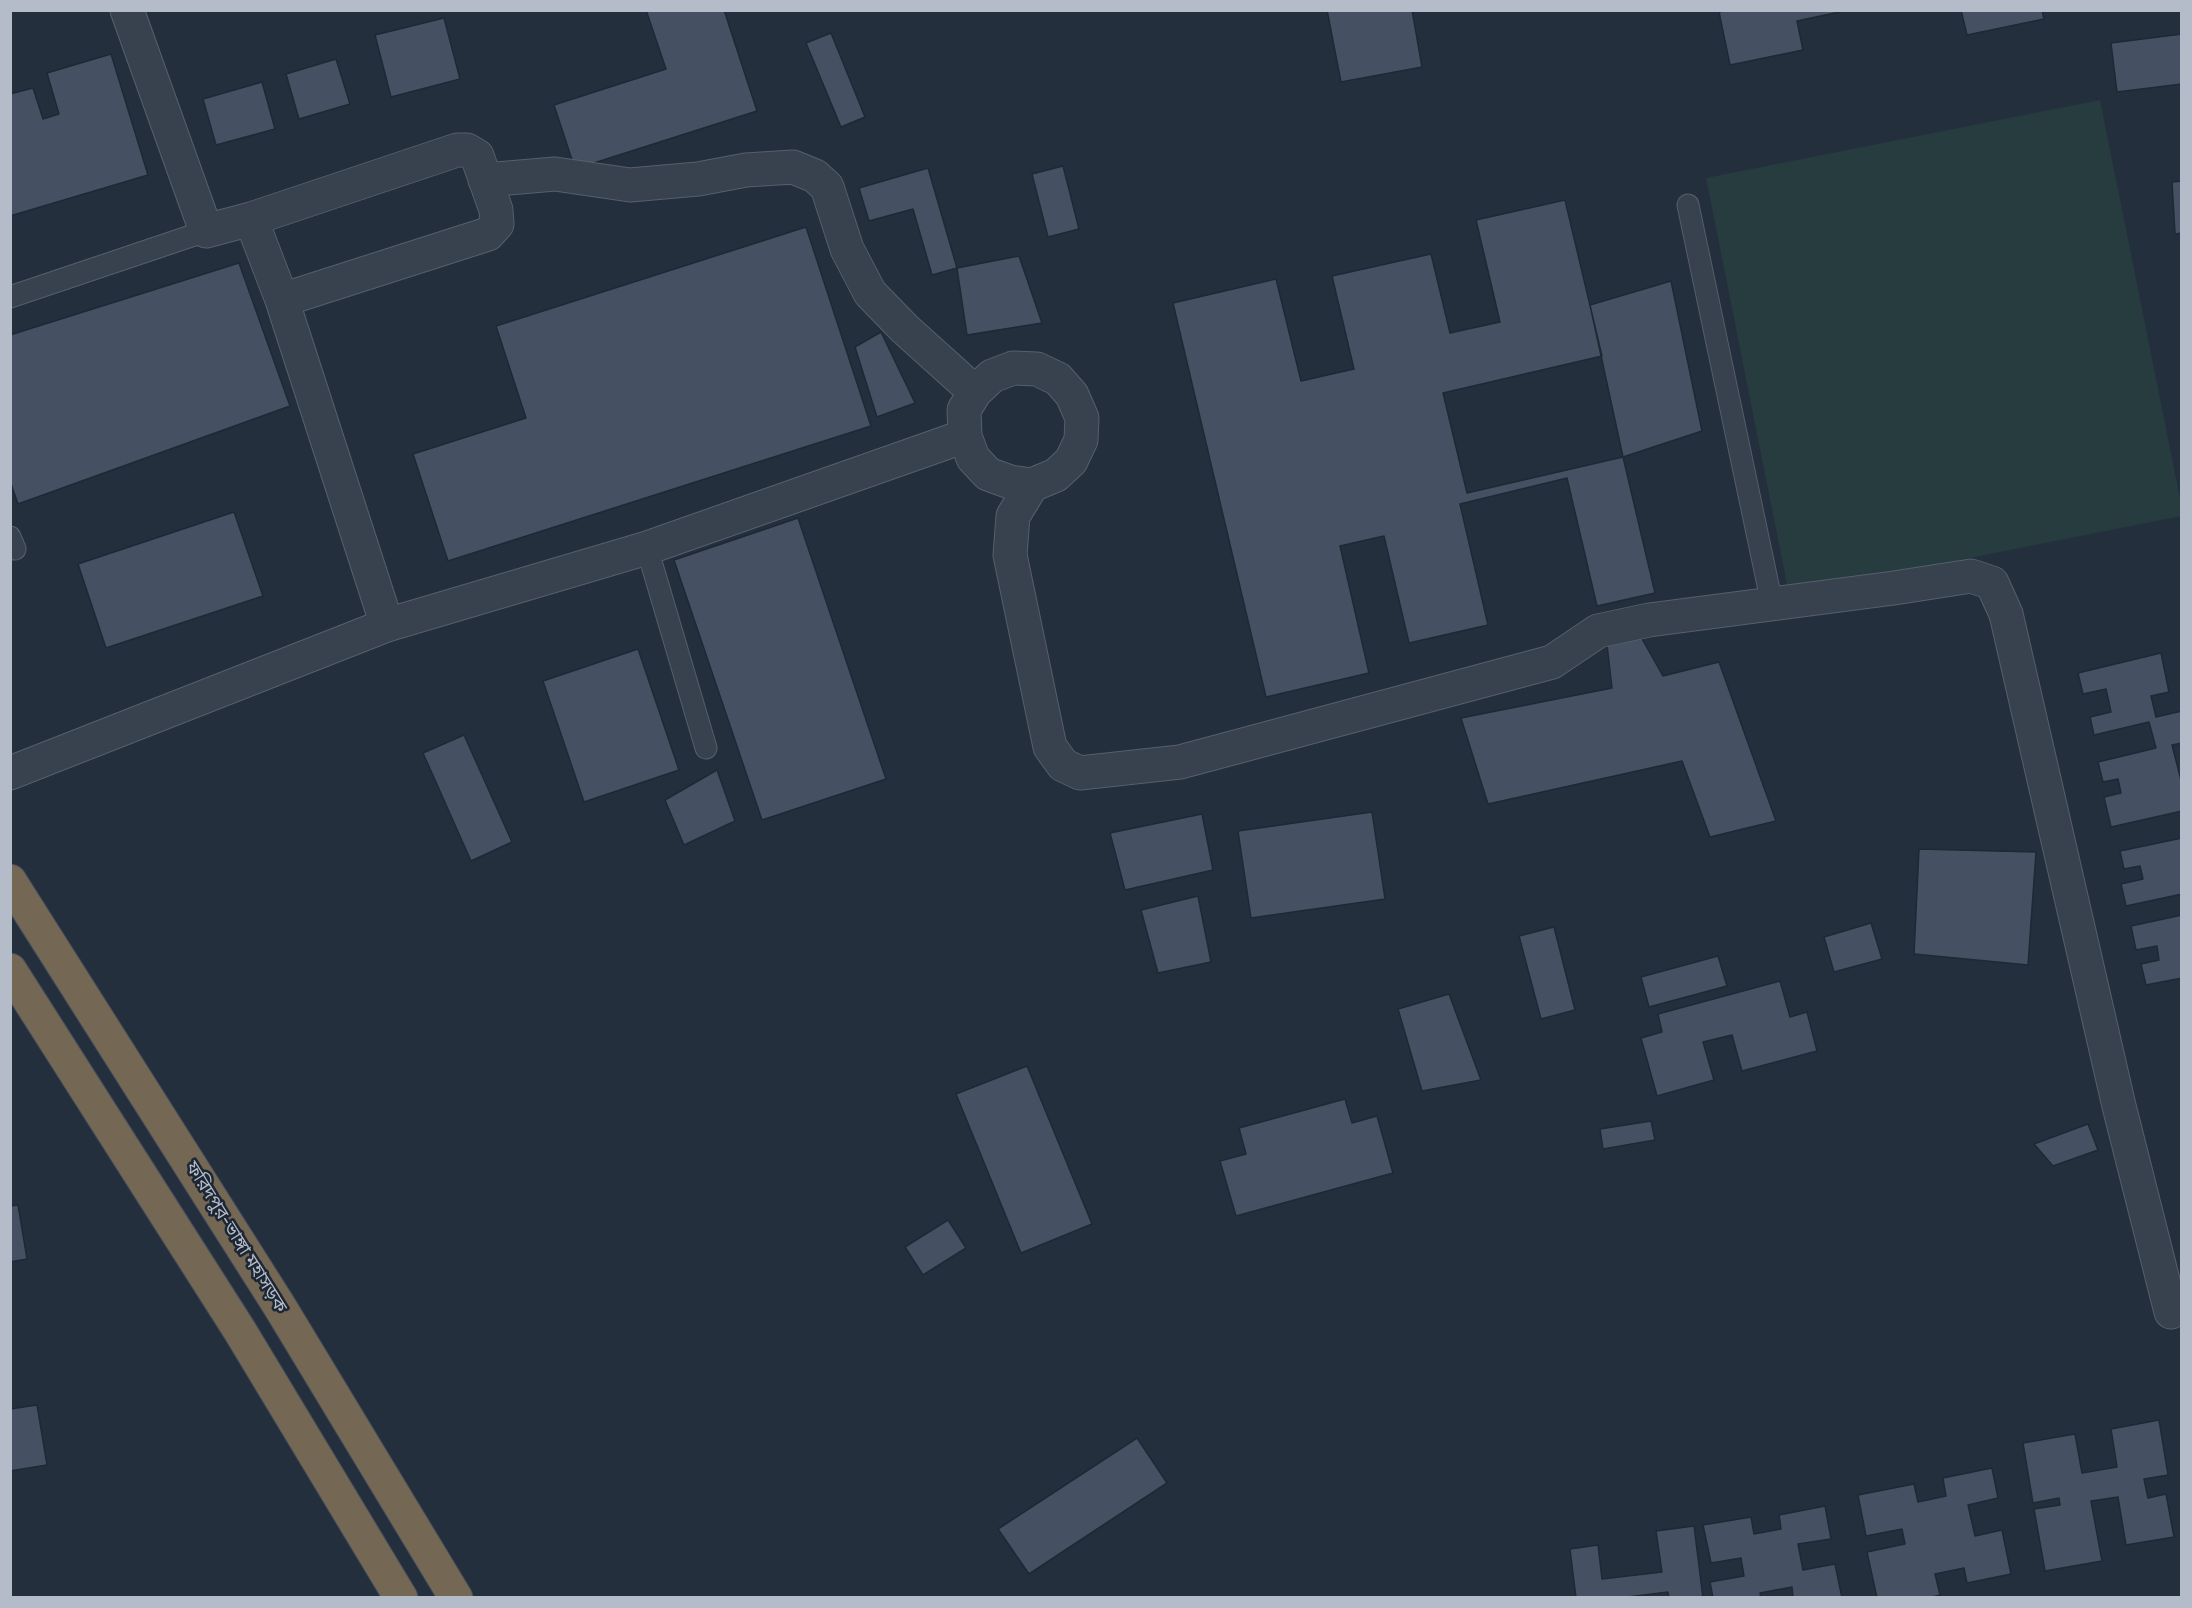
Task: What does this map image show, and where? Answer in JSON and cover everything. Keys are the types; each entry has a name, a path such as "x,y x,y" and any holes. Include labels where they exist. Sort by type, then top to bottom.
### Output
{"highway":[{"name":"ফরিদপুর-ভাঙ্গা মহাসড়ক","path":"10,881 280,1307 456,1598"},
{"path":"10,970 240,1331 401,1598"}],"street":[{"path":"127,10 206,231 251,219 457,150 467,150 477,156 496,210 496,224 488,234 282,300"},
{"path":"485,180 555,174 630,184 698,179 746,170 793,167 815,176 827,187 847,249 870,293 905,329 975,392"},
{"path":"251,219 282,300 387,625"},
{"path":"1013,368 1037,369 1058,379 1072,395 1082,418 1081,440 1071,462 1056,475 1032,485 1010,482 988,474 973,458 965,436 964,410 975,392 992,376 1013,368"},
{"path":"10,773 387,625 647,548 965,436"},
{"path":"1032,485 1013,516 1011,555 1050,747 1063,765 1080,773 1180,762 1552,662 1598,631 1649,620 1971,576 1992,583 2006,614 2119,1106 2170,1311"}],"lane":[{"path":"1688,205 1772,604"},
{"path":"10,297 206,231"},
{"path":"647,548 705,748"}],"green space":[{"path":"2100,100 2181,503 2181,516 1789,594 1706,178"}],"building":[{"path":"646,10 724,10 757,111 575,169 554,105 666,69"},
{"path":"1327,10 1412,10 1422,67 1341,82"},
{"path":"1728,10 1849,10 1797,21 1803,50 1730,65 1719,12"},
{"path":"1961,10 2042,10 2044,19 1967,35"},
{"path":"444,18 460,79 391,97 375,35"},
{"path":"831,33 865,117 841,127 806,43"},
{"path":"2182,34 2182,84 2117,92 2111,43"},
{"path":"111,54 148,175 10,216 10,94 33,88 43,119 59,114 47,73"},
{"path":"336,59 350,104 299,119 286,74"},
{"path":"262,82 275,129 216,145 203,99"},
{"path":"1063,166 1079,229 1048,237 1032,174"},
{"path":"928,168 957,268 932,275 913,209 869,221 859,188"},
{"path":"2182,181 2182,233 2175,234 2172,182"},
{"path":"1565,200 1602,356 1443,393 1467,493 1623,457 1655,593 1597,606 1567,478 1460,504 1488,625 1409,643 1384,536 1340,546 1369,673 1266,697 1173,303 1276,279 1301,381 1354,369 1332,276 1431,254 1450,333 1500,322 1476,220"},
{"path":"806,227 871,426 448,561 413,454 526,418 496,326"},
{"path":"1019,256 1042,323 967,335 957,268"},
{"path":"239,263 290,406 18,504 10,481 10,335"},
{"path":"1671,281 1702,431 1623,457 1590,305"},
{"path":"881,332 915,403 877,417 855,347"},
{"path":"234,512 263,596 106,648 78,564"},
{"path":"798,518 886,779 762,820 674,560"},
{"path":"1637,630 1663,676 1719,662 1776,821 1710,837 1682,761 1488,804 1461,718 1612,688 1606,636"},
{"path":"638,649 679,770 584,802 543,681"},
{"path":"2161,653 2169,692 2151,696 2156,717 2182,711 2182,743 2172,745 2182,784 2182,811 2111,827 2104,797 2121,793 2118,779 2103,782 2098,762 2156,748 2149,722 2094,735 2090,717 2111,712 2106,689 2083,694 2078,673"},
{"path":"464,735 512,842 471,861 423,753"},
{"path":"717,770 735,821 684,845 665,800"},
{"path":"1372,812 1385,899 1251,918 1238,831"},
{"path":"1202,814 1213,870 1125,890 1110,833"},
{"path":"2182,838 2182,894 2126,906 2121,884 2143,879 2140,866 2124,869 2120,851"},
{"path":"1919,849 2036,852 2028,965 1914,954"},
{"path":"1198,896 1211,962 1158,973 1141,910"},
{"path":"2182,915 2182,978 2146,985 2141,964 2159,960 2157,946 2136,950 2131,926"},
{"path":"1871,923 1882,959 1834,972 1824,937"},
{"path":"1554,927 1575,1010 1541,1019 1519,936"},
{"path":"1718,956 1727,986 1649,1007 1641,977"},
{"path":"1780,981 1790,1017 1807,1012 1817,1051 1742,1071 1732,1035 1703,1042 1714,1080 1657,1096 1641,1038 1662,1032 1658,1014"},
{"path":"1449,994 1481,1080 1422,1091 1398,1009"},
{"path":"1027,1066 1092,1224 1021,1253 956,1094"},
{"path":"1345,1099 1352,1123 1377,1116 1393,1173 1236,1216 1220,1161 1246,1154 1239,1128"},
{"path":"1651,1121 1655,1140 1603,1149 1600,1129"},
{"path":"2088,1124 2098,1150 2053,1166 2034,1144"},
{"path":"18,1205 27,1259 10,1262 10,1206"},
{"path":"948,1220 966,1248 923,1275 905,1247"},
{"path":"37,1405 47,1465 10,1471 10,1409"},
{"path":"2159,1420 2168,1475 2144,1479 2148,1498 2166,1494 2174,1537 2126,1545 2118,1497 2091,1501 2102,1561 2045,1571 2034,1509 2060,1505 2059,1498 2033,1503 2023,1443 2075,1434 2082,1473 2117,1467 2111,1429"},
{"path":"1137,1438 1167,1483 1029,1574 998,1529"},
{"path":"1992,1468 1998,1498 1968,1505 1975,1536 2002,1530 2011,1574 1967,1583 1964,1568 1935,1574 1940,1595 1929,1598 1877,1598 1867,1552 1905,1544 1902,1529 1866,1536 1858,1495 1914,1484 1918,1502 1946,1496 1943,1478"},
{"path":"1825,1506 1831,1539 1798,1544 1803,1570 1835,1564 1842,1598 1793,1598 1792,1587 1760,1593 1761,1598 1713,1598 1710,1582 1744,1576 1741,1558 1711,1563 1703,1525 1751,1517 1754,1534 1781,1529 1779,1515"},
{"path":"1694,1526 1703,1598 1669,1598 1668,1592 1620,1598 1576,1598 1570,1549 1598,1545 1602,1579 1662,1572 1656,1531"}]}
